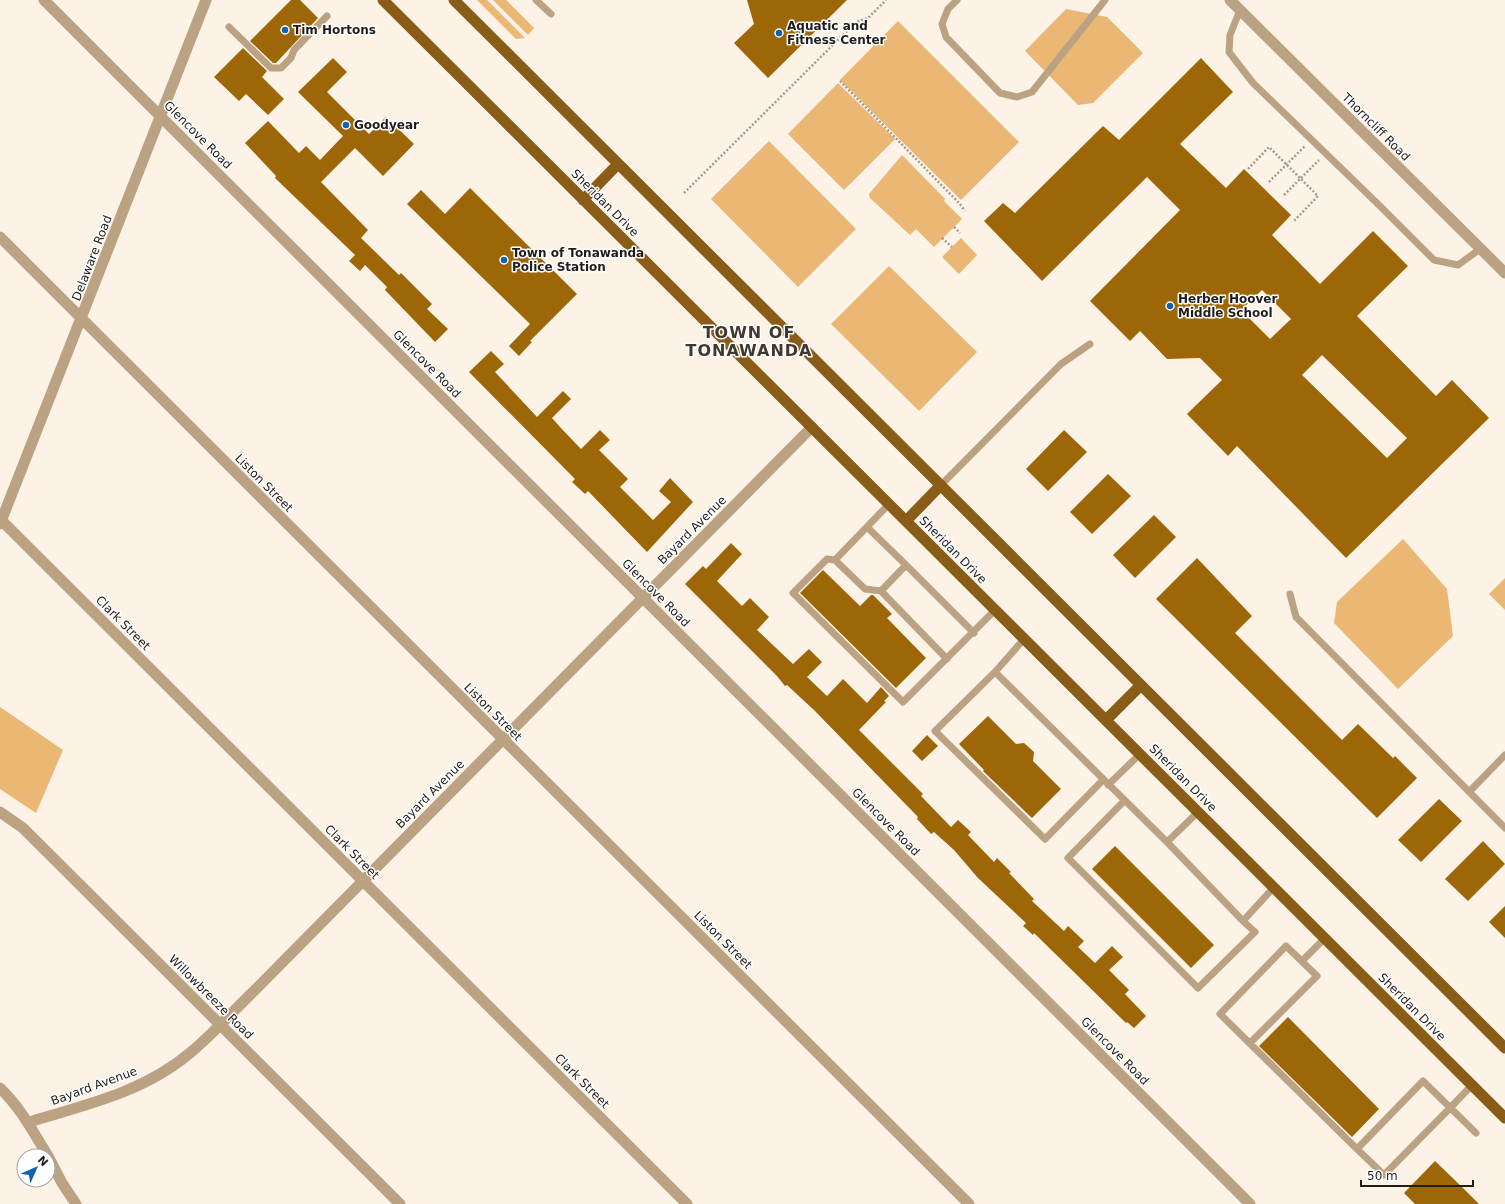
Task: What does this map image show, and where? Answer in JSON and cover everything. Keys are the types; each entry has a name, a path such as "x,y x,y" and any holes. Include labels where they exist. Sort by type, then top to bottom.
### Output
{"main road":[{"name":"Sheridan Drive","path":"383,0 1505,1118"},
{"path":"454,0 1505,1048"},
{"path":"583,200 618,164"},
{"path":"906,521 941,484"},
{"path":"1106,720 1141,685"}],"street":[{"name":"Glencove Road","path":"44,0 160,114 1250,1204"},
{"name":"Delaware Road","path":"1,521 82,320 160,114 206,0"},
{"name":"Thorncliff Road","path":"1230,0 1505,273"},
{"name":"Liston Street","path":"0,238 969,1204"},
{"name":"Bayard Avenue","path":"29,1122 113,1096 139,1086 165,1071 190,1053 812,427"},
{"name":"Clark Street","path":"1,521 687,1204"},
{"name":"Willowbreeze Road","path":"0,812 23,828 400,1204"},
{"path":"0,1088 15,1103 29,1122 44,1148"},
{"path":"56,1171 76,1204"}],"lane":[{"path":"536,0 551,14"},
{"path":"957,0 948,9 942,24 946,37 1000,93 1017,97 1032,92 1105,0"},
{"path":"1240,10 1230,35 1229,52 1253,83 1434,260 1458,265 1480,249"},
{"path":"229,27 271,68 276,69 281,68 291,58 294,50 327,16"},
{"path":"941,484 1061,364 1090,344"},
{"path":"835,560 889,504"},
{"path":"867,527 974,633"},
{"path":"947,659 881,591 865,589 835,560 827,559 793,593 903,702 974,633 995,610"},
{"path":"881,591 906,565"},
{"path":"1290,594 1296,617 1505,828"},
{"path":"1024,639 995,672 936,731 941,737 1045,839 1140,754"},
{"path":"995,672 1167,842 1255,932 1198,988 1068,858 1124,801"},
{"path":"1469,792 1505,756"},
{"path":"1167,842 1198,812"},
{"path":"1242,920 1274,888"},
{"path":"1302,961 1324,938"},
{"path":"1250,1043 1317,976 1286,946 1220,1014 1384,1175 1472,1086"},
{"path":"1357,1149 1423,1081 1476,1133"}],"path":[{"path":"684,193 856,22 868,18 886,0"},
{"path":"840,81 954,198 965,212"},
{"path":"1269,182 1305,146"},
{"path":"1248,169 1268,147 1318,196 1294,221"},
{"path":"1284,195 1319,160"},
{"path":"954,227 960,233"},
{"path":"942,238 952,247"}],"shaded area":[{"path":"477,0 487,0 525,38 516,39"},
{"path":"493,0 506,0 534,28 528,35"},
{"path":"1066,9 1107,17 1143,53 1093,103 1078,105 1025,51"},
{"path":"898,21 1019,142 961,200 840,80"},
{"path":"838,83 895,139 844,190 788,134"},
{"path":"769,141 856,229 798,287 711,199"},
{"path":"902,155 945,199 944,201 962,219 934,247 916,229 910,235 870,198 869,194"},
{"path":"961,238 977,255 959,274 942,257"},
{"path":"889,266 977,352 919,411 831,324"},
{"path":"1403,539 1447,589 1453,636 1398,689 1334,623 1337,602"},
{"path":"1505,578 1505,610 1489,594"},
{"path":"0,707 63,750 36,813 0,789"}],"building":[{"name":"Tim Hortons","path":"291,0 300,0 318,18 276,63 273,63 250,41"},
{"name":"Aquatic and Fitness Center","path":"747,0 847,0 768,78 734,43 754,24"},
{"path":"243,48 267,71 262,77 284,99 268,115 246,94 239,101 214,77"},
{"path":"333,58 347,72 327,92 369,134 386,117 414,144 383,176 355,148 321,182 368,230 361,238 399,275 401,273 432,304 427,309 448,329 435,342 385,290 387,287 365,265 360,271 349,261 355,255 275,178 276,176 245,143 268,121 299,153 306,146 320,160 343,136 298,92"},
{"name":"Herber Hoover Middle School","path":"1201,58 1233,92 1180,144 1226,188 1244,169 1291,215 1272,235 1320,284 1373,231 1408,266 1357,316 1436,396 1452,380 1489,418 1346,558 1237,446 1228,456 1187,414 1222,380 1200,358 1167,359 1140,331 1130,341 1090,301 1180,210 1147,177 1042,281 984,221 1003,203 1015,213 1103,126 1119,140","holes":["1262,290 1291,319 1270,339 1241,310","1322,355 1407,438 1387,458 1302,375"]},
{"name":"Town of Tonawanda Police Station","path":"470,188 577,294 530,341 532,342 519,356 509,346 530,324 407,204 421,190 445,214"},
{"path":"491,351 504,364 495,372 537,417 563,391 571,399 552,418 581,449 600,430 610,440 599,450 628,479 620,487 653,520 671,502 659,491 670,478 693,502 647,552 588,491 585,494 572,482 575,479 469,372"},
{"path":"1064,430 1087,452 1048,491 1026,469"},
{"path":"1108,474 1131,496 1092,534 1070,512"},
{"path":"1154,515 1176,537 1135,578 1113,555"},
{"path":"731,543 742,554 717,581 742,606 750,598 769,617 757,630 793,664 809,649 822,662 807,677 827,696 843,679 867,703 881,687 889,696 884,701 886,702 859,730 923,794 921,796 951,827 958,820 971,832 968,835 994,862 997,858 1011,872 1009,873 1034,899 1032,901 1064,931 1068,926 1084,941 1078,947 1095,963 1112,946 1123,957 1109,970 1129,990 1125,994 1146,1016 1134,1028 1127,1022 1126,1023 1034,933 1033,935 1023,926 1026,923 978,878 954,850 934,832 931,834 917,819 918,817 815,711 787,685 785,686 777,676 685,584 703,566 706,569"},
{"path":"1197,558 1252,616 1235,633 1342,740 1358,724 1393,758 1395,756 1417,778 1377,818 1156,599"},
{"path":"823,570 860,606 871,595 873,595 892,614 887,618 926,658 896,688 800,593"},
{"path":"988,716 1016,744 1024,743 1034,752 1033,761 1061,789 1032,818 983,771 984,770 959,744"},
{"path":"927,735 938,746 922,761 912,751"},
{"path":"1439,799 1462,821 1421,862 1398,840"},
{"path":"1483,841 1505,864 1468,901 1445,879"},
{"path":"1115,846 1214,945 1191,968 1092,869"},
{"path":"1505,906 1505,938 1489,922"},
{"path":"1288,1017 1379,1109 1352,1137 1259,1046"},
{"path":"1435,1161 1479,1204 1415,1204 1404,1193"}],"place":[{"name":"Tim Hortons","path":"285,30"},
{"name":"Aquatic and Fitness Center","path":"779,33"},
{"name":"Goodyear","path":"346,125"},
{"name":"Town of Tonawanda Police Station","path":"504,260"},
{"name":"Herber Hoover Middle School","path":"1170,306"}],"district":[{"name":"TOWN OF TONAWANDA","path":"749,341"}]}
